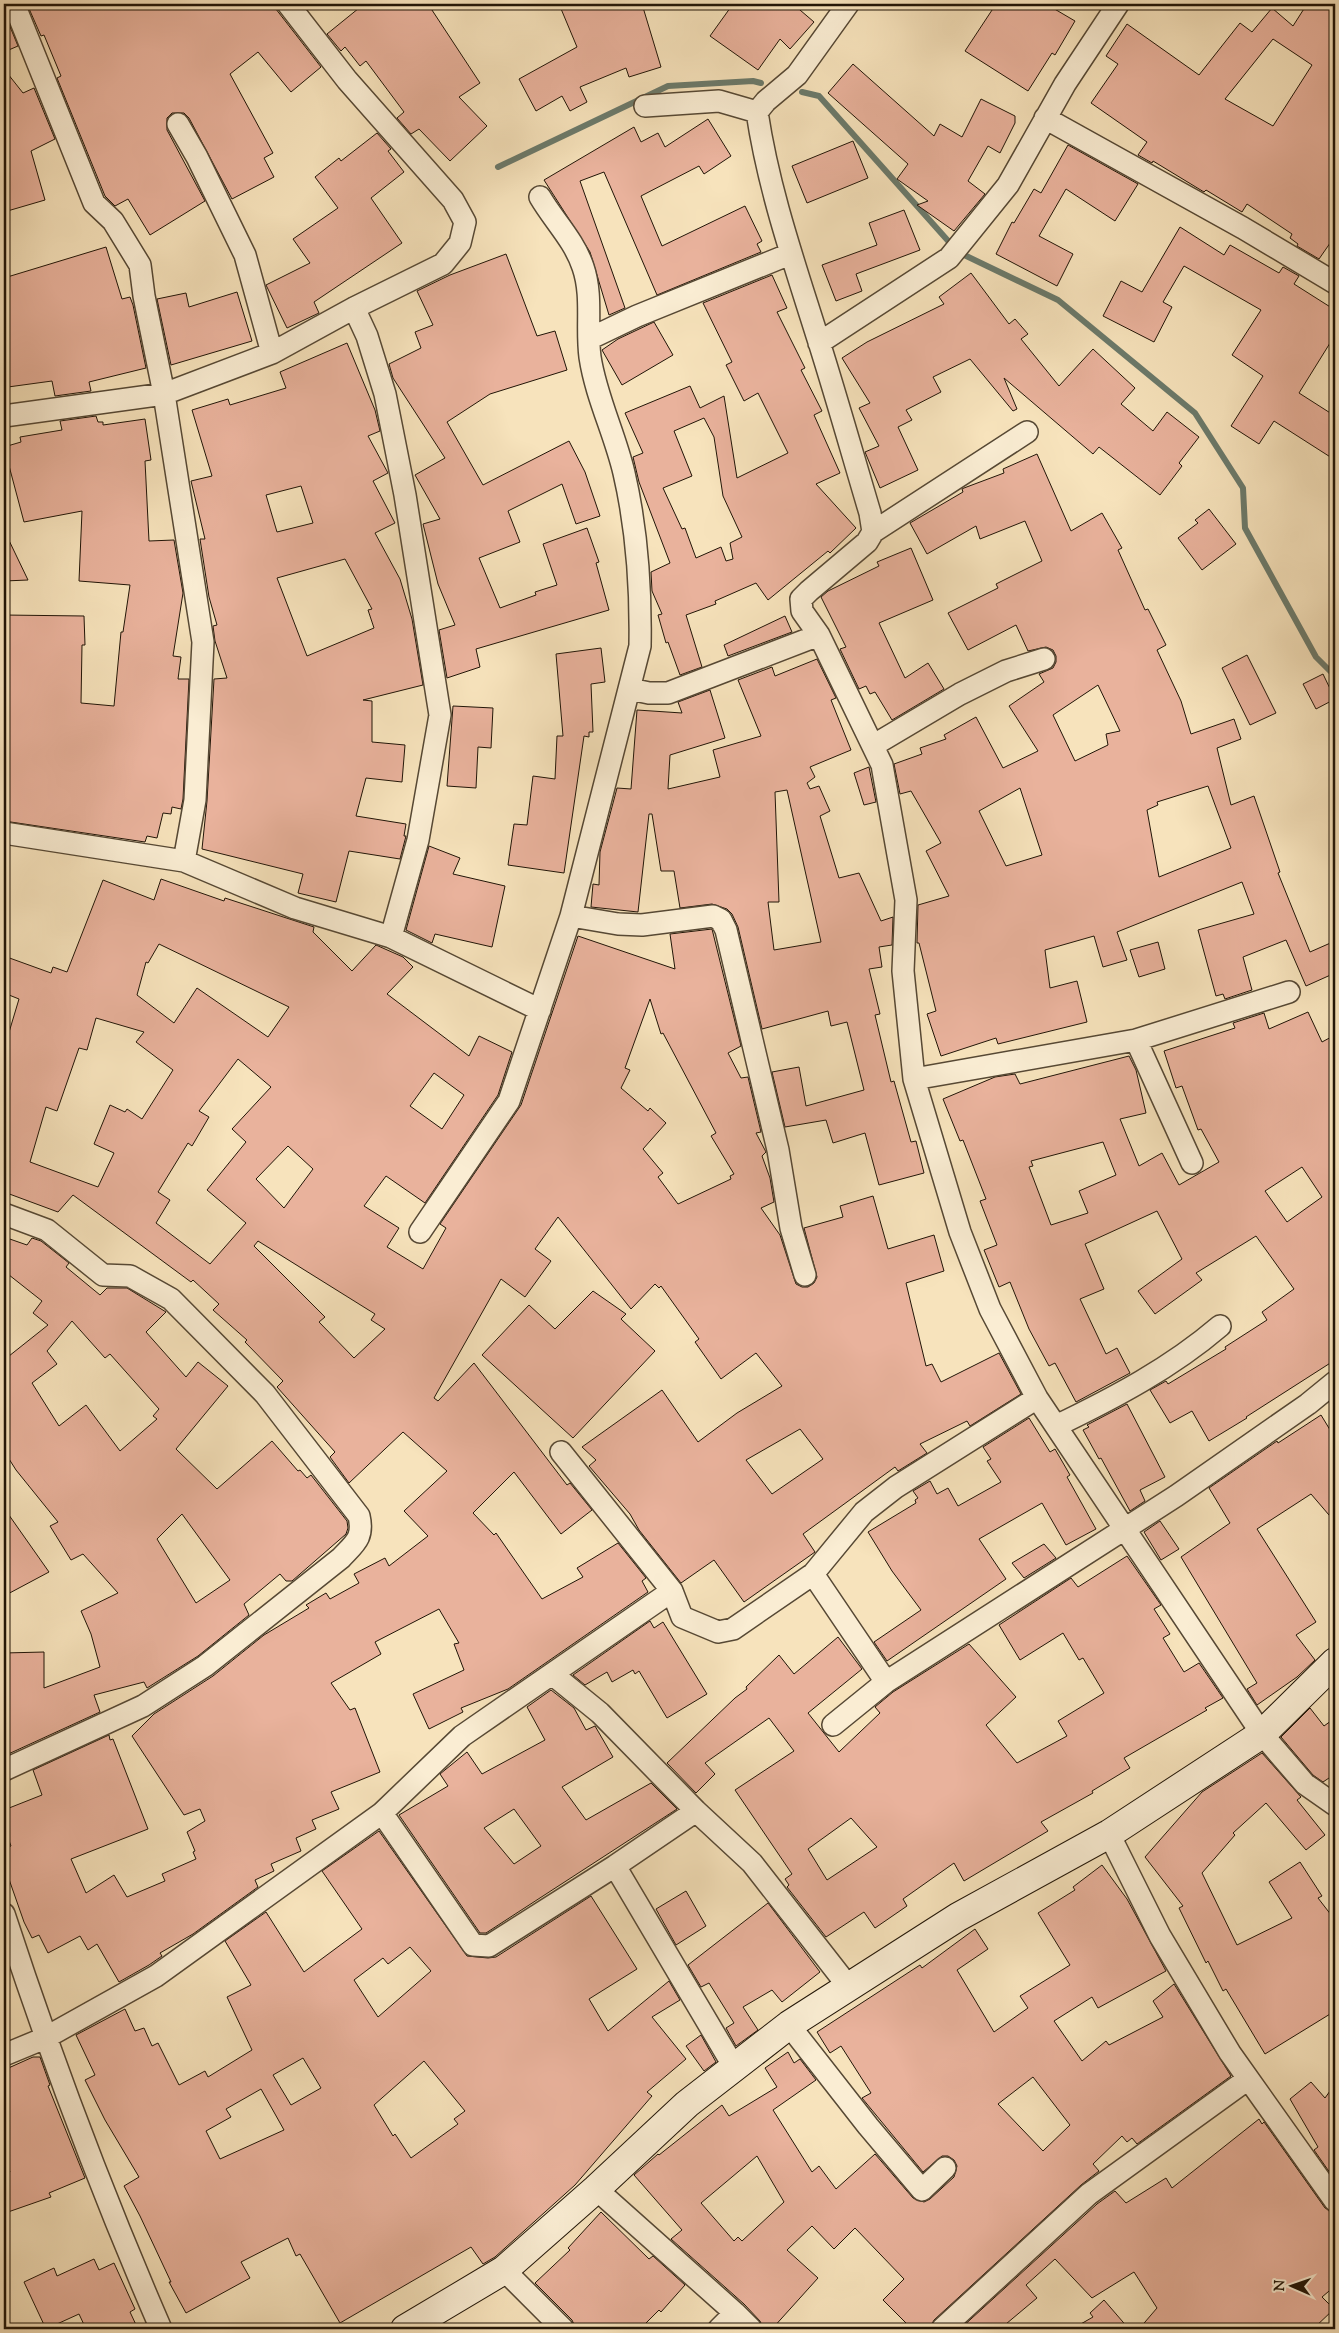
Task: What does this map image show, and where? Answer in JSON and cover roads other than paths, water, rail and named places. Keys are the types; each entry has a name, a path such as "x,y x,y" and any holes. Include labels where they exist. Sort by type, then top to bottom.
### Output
{"street":[{"path":"14,4 94,203 113,222 140,265 144,296 164,394 204,642 195,800 184,861"},
{"path":"4,416 164,394 272,353 354,308 443,264 460,243 465,222 453,200 347,80 288,4"},
{"path":"848,4 797,74 766,101 757,112 764,162 790,254 870,513 873,532"},
{"path":"819,344 949,258 1008,185 1065,84 1118,4"},
{"path":"645,106 719,101 757,112"},
{"path":"1046,118 1243,228 1335,283"},
{"path":"178,124 197,157 245,255 272,353"},
{"path":"420,1232 509,1101 571,916 640,646 641,605 632,517 624,474 590,358 590,313 584,268 567,233 550,214 540,197"},
{"path":"589,339 637,316 790,254"},
{"path":"354,308 367,336 385,394 412,535 440,715 418,840 391,937"},
{"path":"1027,432 873,532 868,542 801,600 802,611 818,635 874,745 882,765 906,900 903,972 914,1079 960,1232 990,1309 1037,1398 1262,1734 1305,1784 1335,1805"},
{"path":"630,689 649,693 668,692 818,635"},
{"path":"874,745 960,694 1006,671 1044,659"},
{"path":"4,833 184,861 295,908 391,937 540,1010"},
{"path":"571,916 618,924 642,925 713,916 721,920 730,947 778,1150 793,1237 805,1275"},
{"path":"914,1079 1136,1040 1289,992"},
{"path":"1136,1040 1192,1163"},
{"path":"4,1214 47,1230 103,1275 130,1276 172,1299 264,1394 359,1516 362,1527 359,1539 342,1558 205,1666 143,1706 4,1770"},
{"path":"1056,1426 1112,1399 1195,1347 1220,1326"},
{"path":"833,1725 886,1682 1176,1496 1308,1404 1335,1382"},
{"path":"561,1452 672,1591 682,1617 718,1632 733,1629 813,1574 864,1512 896,1487 1037,1398"},
{"path":"813,1574 886,1682"},
{"path":"4,2055 45,2038 156,1976 382,1813 462,1736 672,1591"},
{"path":"405,2329 504,2270 596,2189 687,2104 788,2025 958,1917 1110,1834 1262,1734 1335,1662"},
{"path":"552,1674 600,1713 696,1811 752,1863 848,1986"},
{"path":"382,1813 473,1945 489,1946 615,1866 696,1811"},
{"path":"1110,1834 1160,1936 1225,2045 1335,2201"},
{"path":"615,1866 734,2067"},
{"path":"4,1914 45,2038 135,2270 161,2329"},
{"path":"788,2025 868,2126 922,2190 945,2168"},
{"path":"942,2329 1089,2194 1248,2079"},
{"path":"596,2189 751,2329"},
{"path":"504,2270 563,2329"},
{"path":"719,2329 735,2313"}],"waterway":[{"path":"498,167 668,86 753,81 761,83"},
{"path":"802,92 819,96 958,252 1058,300 1195,413 1243,488 1245,528 1316,657 1335,676"}]}
